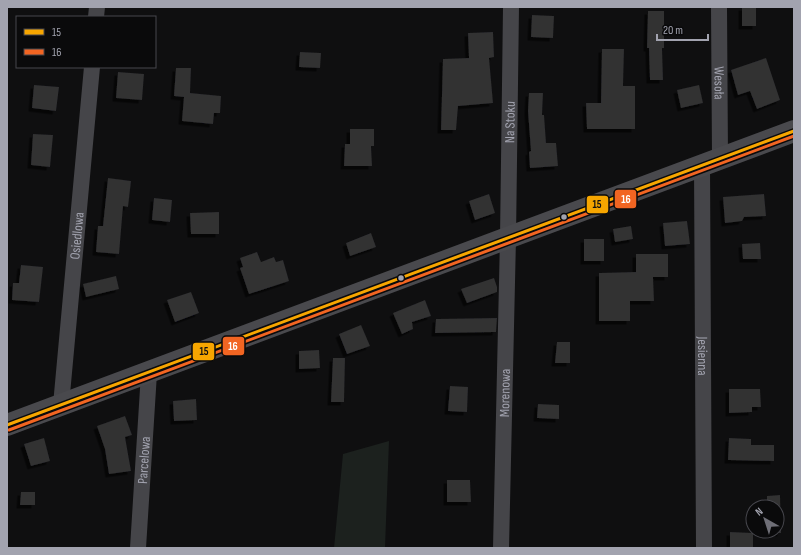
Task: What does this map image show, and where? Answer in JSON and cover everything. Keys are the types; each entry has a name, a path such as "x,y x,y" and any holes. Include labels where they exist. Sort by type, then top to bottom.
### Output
{"street":[{"name":"Na Stoku","path":"508,238 511,7"},
{"name":"Wesoła","path":"711,161 719,7"},
{"name":"Osiedlowa","path":"61,405 92,68"},
{"path":"7,425 794,131"},
{"name":"Jesienna","path":"704,548 711,161"},
{"name":"Morenowa","path":"501,548 508,238"},
{"name":"Parcelowa","path":"138,548 149,373"}],"shaded area":[{"path":"389,441 385,548 334,548 343,454"}],"building":[{"path":"742,7 756,7 756,26 742,26"},
{"path":"648,11 664,11 664,48 662,48 663,80 650,80 649,48 647,48"},
{"path":"532,15 554,16 553,38 531,37"},
{"path":"493,32 494,57 489,58 493,103 458,106 456,130 441,130 443,59 469,58 468,33"},
{"path":"602,49 624,49 623,86 635,86 635,129 587,129 586,103 601,103"},
{"path":"300,52 321,53 320,68 299,67"},
{"path":"766,58 780,100 757,109 750,91 738,95 731,70"},
{"path":"176,68 191,68 190,93 221,96 220,113 214,113 213,124 182,121 184,97 174,96"},
{"path":"118,72 144,74 142,100 116,98"},
{"path":"34,85 59,87 56,111 32,108"},
{"path":"699,85 703,103 681,108 677,90"},
{"path":"529,93 543,93 542,115 544,115 546,143 556,143 558,166 530,168 529,152 531,151 528,111"},
{"path":"350,129 374,129 374,146 371,146 372,166 344,166 345,144 350,144"},
{"path":"33,134 53,135 50,167 31,165"},
{"path":"108,178 131,181 128,207 123,206 119,254 96,252 98,226 103,226"},
{"path":"489,194 495,213 475,220 469,201"},
{"path":"764,194 766,216 744,217 742,221 725,223 723,197"},
{"path":"154,198 172,200 170,222 152,220"},
{"path":"219,212 219,234 191,234 190,213"},
{"path":"687,221 690,244 665,246 663,223"},
{"path":"631,226 633,239 615,242 613,229"},
{"path":"371,233 376,247 350,256 346,243"},
{"path":"584,239 604,239 604,261 584,261"},
{"path":"760,243 761,259 743,259 742,244"},
{"path":"257,252 261,262 274,257 276,262 283,260 289,281 249,294 240,268 243,267 240,258"},
{"path":"636,254 668,254 668,277 653,277 654,301 630,301 630,321 599,321 599,273 636,272"},
{"path":"21,265 43,267 39,302 12,300 13,283 19,283"},
{"path":"116,276 119,289 86,297 83,284"},
{"path":"494,278 497,292 467,303 461,289"},
{"path":"191,292 199,313 175,322 167,300"},
{"path":"425,300 431,316 412,322 413,329 402,334 393,313"},
{"path":"497,318 496,332 435,333 436,319"},
{"path":"361,325 370,346 347,354 339,334"},
{"path":"557,342 570,342 570,363 555,363"},
{"path":"319,350 320,368 299,369 299,351"},
{"path":"333,358 345,358 344,402 331,402"},
{"path":"450,386 468,387 467,412 448,411"},
{"path":"729,389 760,389 761,407 752,407 752,412 729,413"},
{"path":"196,399 197,420 174,421 173,401"},
{"path":"538,404 559,405 559,419 537,418"},
{"path":"125,416 132,435 125,437 131,471 109,474 105,449 97,426"},
{"path":"44,438 50,461 31,466 24,444"},
{"path":"729,438 751,439 751,445 774,445 774,461 728,460"},
{"path":"447,480 470,480 471,502 447,502"},
{"path":"21,492 35,492 35,505 20,505"},
{"path":"780,495 780,499 767,499 767,496"},
{"path":"730,532 745,533 745,539 753,539 753,548 730,548"}],"transit line":[{"name":"15","path":"7,425 794,131"},
{"name":"16","path":"9,430 794,136"}]}
